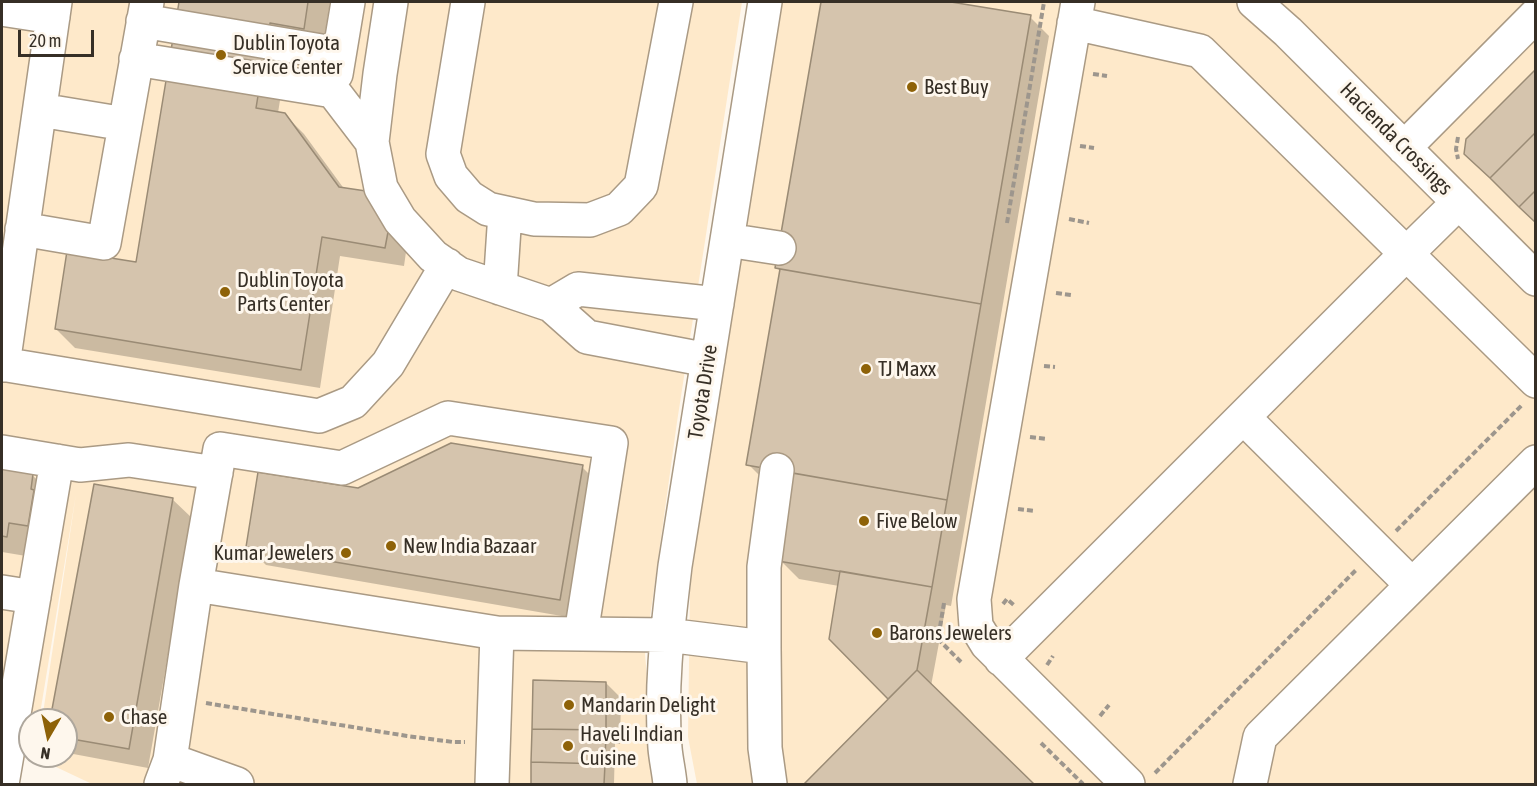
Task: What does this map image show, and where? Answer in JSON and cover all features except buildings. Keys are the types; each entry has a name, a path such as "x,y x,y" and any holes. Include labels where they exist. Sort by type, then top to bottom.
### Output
{"street":[{"path":"333,91 348,2"},
{"path":"391,2 372,142 381,188 400,220 433,256 459,273 551,305 587,337 708,360"},
{"path":"468,2 443,154 451,176 470,197 488,209 534,219 590,220 619,209 641,186 676,2"},
{"name":"Toyota Drive","path":"670,784 665,747 664,706 667,635 675,566 765,2"},
{"name":"Hacienda Crossings","path":"1254,2 1288,32 1536,279"},
{"path":"2,9 54,9 2,364 319,416 353,402 388,364 447,265"},
{"path":"22,229 104,243 145,11 339,54"},
{"path":"1140,780 1001,659 987,644 976,626 974,599 1076,12 1200,51 1406,254 1531,390"},
{"path":"1404,148 1536,15"},
{"path":"136,59 333,91 372,142"},
{"path":"39,110 125,124"},
{"path":"1001,659 1459,202"},
{"path":"500,288 505,213"},
{"path":"727,240 779,248"},
{"path":"551,305 578,289 717,304"},
{"path":"1243,417 1413,585"},
{"path":"237,784 165,772 220,449 342,468 448,418 611,443 581,634"},
{"path":"2,452 80,465 129,460 216,473"},
{"path":"2,784 11,675 34,597 57,461"},
{"path":"1250,784 1260,737 1536,462"},
{"path":"770,784 765,748 764,567 777,470"},
{"path":"196,585 497,633 667,635 764,647"},
{"path":"2,592 34,597"},
{"path":"492,784 497,633"}],"path":[{"path":"1458,160 1455,149 1460,133"},
{"path":"1140,780 1377,549 1531,390"},
{"path":"179,698 453,742 493,742"}],"shaded area":[{"path":"2,2 742,2 677,422 645,654 656,784 92,784 58,768 78,768 78,708 44,708 76,494 41,708 18,708 18,753 2,748"},
{"path":"774,2 1535,2 1535,784 697,784 688,737 690,589 708,449"}],"place":[{"name":"Dublin Toyota Service Center","path":"221,55"},
{"name":"Best Buy","path":"912,87"},
{"name":"Dublin Toyota Parts Center","path":"225,292"},
{"name":"TJ Maxx","path":"866,369"},
{"name":"Five Below","path":"864,521"},
{"name":"New India Bazaar","path":"391,546"},
{"name":"Kumar Jewelers","path":"346,553"},
{"name":"Barons Jewelers","path":"877,633"},
{"name":"Mandarin Delight","path":"569,705"},
{"name":"Chase","path":"109,717"},
{"name":"Haveli Indian Cuisine","path":"568,746"}]}
